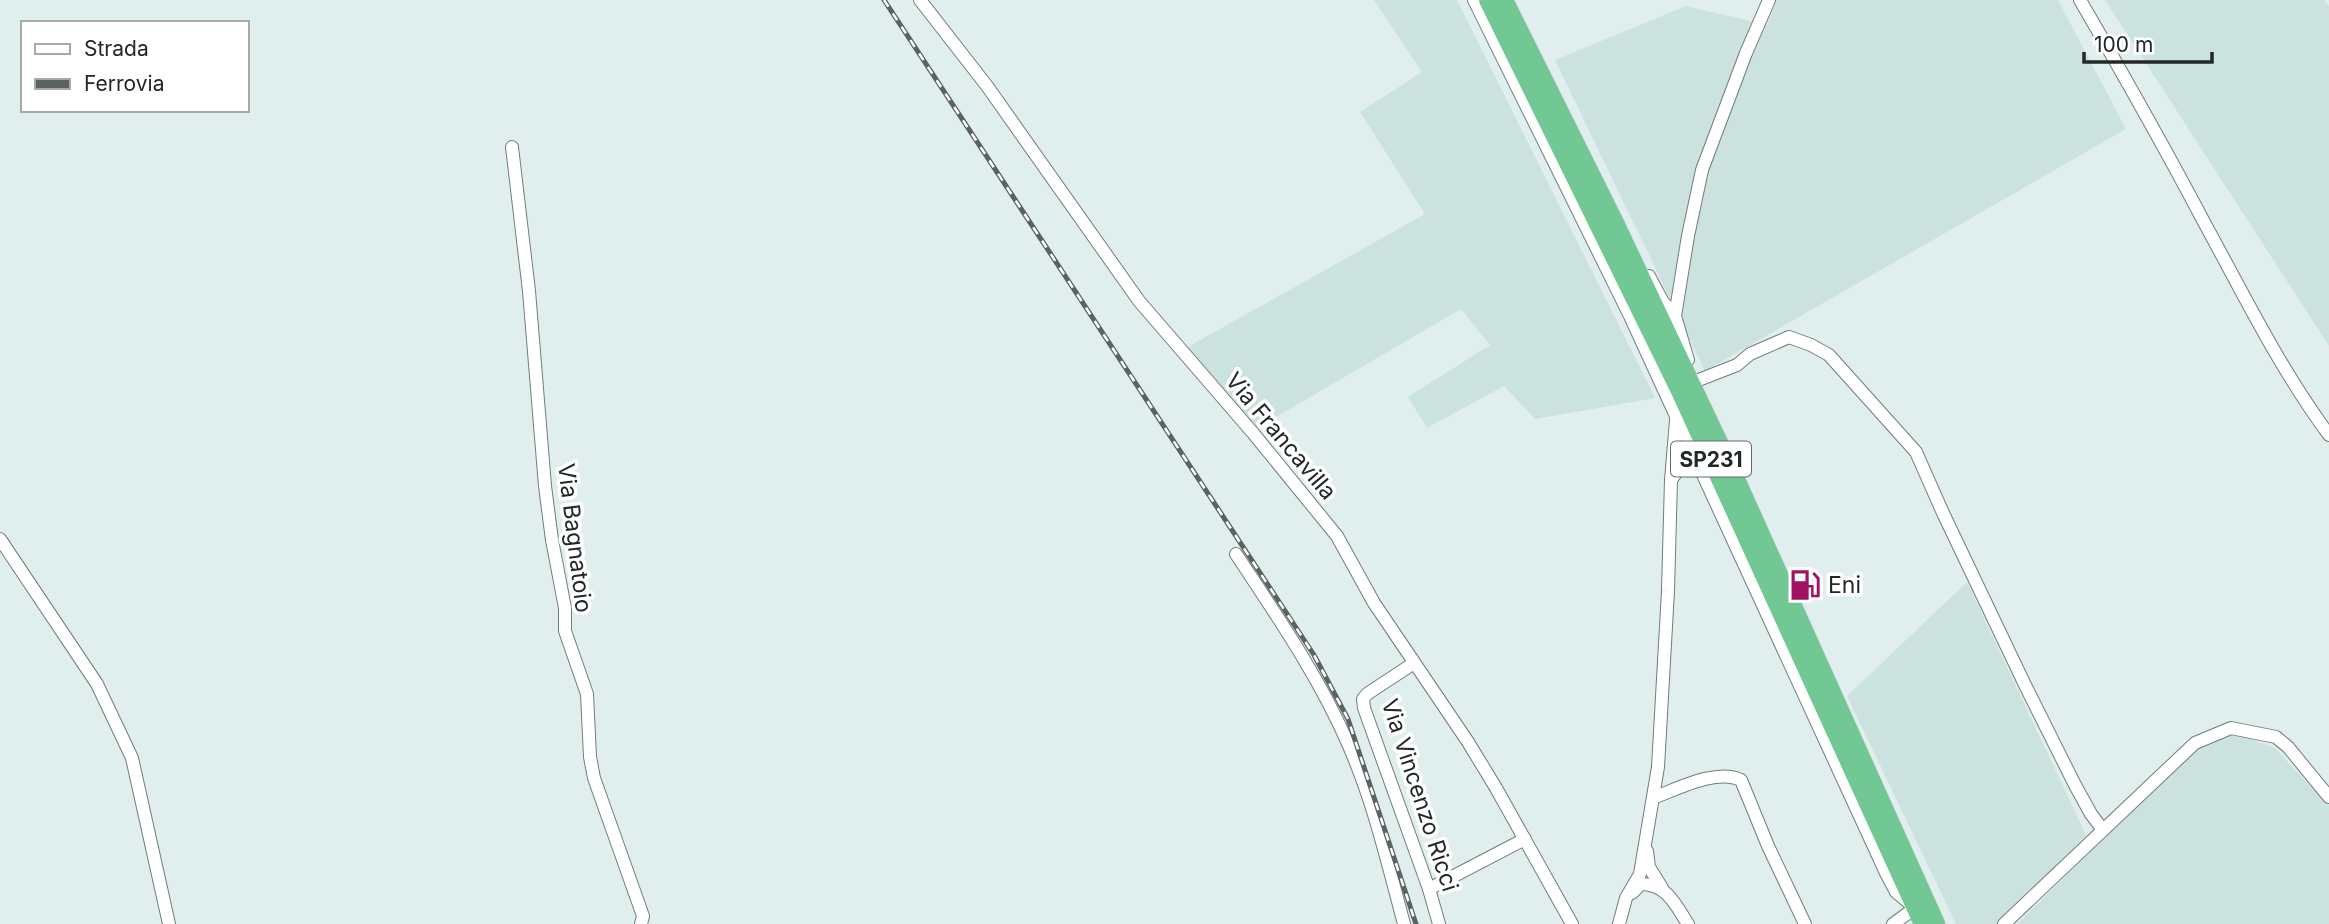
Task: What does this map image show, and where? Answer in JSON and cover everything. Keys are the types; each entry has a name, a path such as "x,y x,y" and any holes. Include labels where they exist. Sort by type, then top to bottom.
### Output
{"highway":[{"name":"SP231","path":"1488,0 1680,391 1919,916"},
{"name":"SP231","path":"1504,0 1621,236 1717,439 1936,924"}],"street":[{"name":"Via Francavilla","path":"920,0 987,86 1139,301 1337,536 1374,603 1468,742 1572,924"},
{"name":"SP231","path":"1474,0 1630,316 1886,873 1896,892 1919,916"},
{"path":"1512,0 1644,268 1663,302 1675,316"},
{"path":"1717,439 1682,344 1675,316 1702,170 1769,0"},
{"path":"2080,0 2154,128 2296,388 2329,435"},
{"name":"Via Bagnatoio","path":"512,147 529,291 545,486 565,608 565,631 587,694 590,757 594,778 643,916 641,924"},
{"path":"1696,381 1737,365 1750,354 1789,337 1829,355 1884,415 1916,452 2025,685 2075,785 2091,814 2104,830"},
{"path":"1619,924 1626,898 1640,874 1658,767 1676,418"},
{"path":"1671,480 1678,469 1686,466 1694,466 1703,473"},
{"path":"0,539 96,684 132,758 169,924"},
{"path":"1236,554 1316,680 1351,749 1379,832 1404,924"},
{"name":"Via Vincenzo Ricci","path":"1414,663 1363,699 1439,924"},
{"path":"2004,924 2195,743 2231,728 2276,737 2288,747 2329,797"},
{"path":"1653,798 1717,776 1732,775 1741,780 1805,924"},
{"path":"1429,889 1525,839"},
{"path":"1645,843 1649,867 1688,924"},
{"path":"1626,898 1641,884 1653,884 1662,888"},
{"path":"1893,924 1919,916"}],"shaded area":[{"path":"1374,0 1457,0 1655,398 1535,419 1504,386 1427,428 1408,397 1490,345 1461,309 1252,431 1186,348 1425,214 1360,112 1422,72"},
{"path":"1777,0 2058,0 2126,129 1705,371 1555,60 1686,6 1767,25"},
{"path":"2105,0 2324,0 2329,6 2329,346"},
{"path":"1967,582 2086,835 1997,924 1956,924 1847,696"},
{"path":"2232,732 2275,748 2329,806 2329,924 2017,924 2182,761 2207,742"}],"railway":[{"path":"884,0 1314,655 1348,719 1416,924"}],"place":[{"name":"Eni","path":"1805,585"}]}
